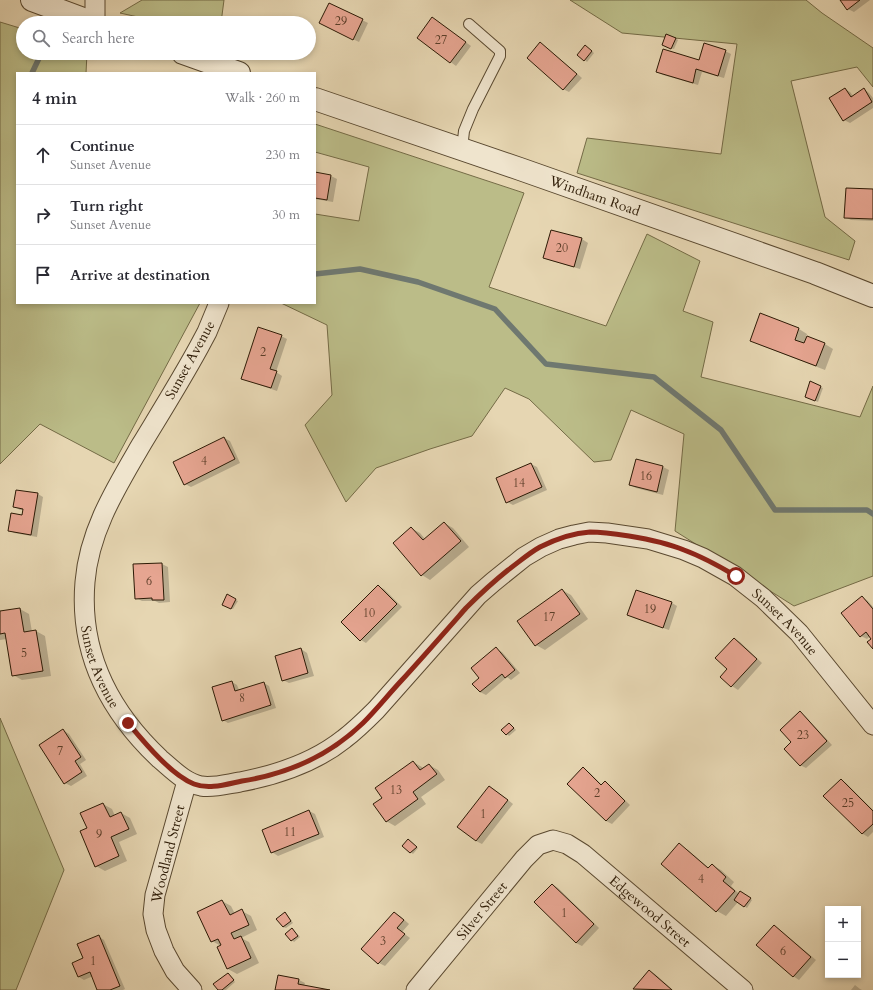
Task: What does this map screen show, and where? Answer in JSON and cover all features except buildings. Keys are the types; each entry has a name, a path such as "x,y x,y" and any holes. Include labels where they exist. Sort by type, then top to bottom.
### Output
{"street":[{"path":"32,0 76,16"},
{"path":"95,0 95,16"},
{"path":"203,60 236,72"},
{"name":"Windham Road","path":"316,99 520,168 808,270 873,296"},
{"name":"Sunset Avenue","path":"219,304 199,347 129,465 105,510 91,545 85,582 84,614 88,639 92,657 107,692 120,713 155,754 187,781 194,784 207,786 224,785 286,771 310,761 343,740 362,724 466,608 494,582 524,558 541,547 559,539 589,532 642,538 684,550 703,558 736,576 763,598 799,633 873,725"},
{"name":"Woodland Street","path":"187,781 155,895 153,914 156,930 164,951 175,971 192,990"},
{"name":"Silver Street","path":"416,990 524,860 538,845 554,840"},
{"name":"Edgewood Street","path":"554,840 567,844 582,854 743,990"}],"lane":[{"path":"462,149 464,131 472,109 500,56 500,51 469,24"}],"green space":[{"path":"142,0 224,0 222,16 134,16 120,13"},
{"path":"570,0 806,0 822,13 873,48 873,87 857,67 791,81 825,217 855,241 849,260 577,173 587,138 721,154 737,44 622,33"},
{"path":"0,22 16,27 16,60 87,60 86,72 16,72 16,304 199,304 114,463 40,424 0,464"},
{"path":"316,124 524,193 489,287 606,326 647,234 700,261 683,311 713,322 701,377 860,417 873,386 873,576 794,606 675,531 684,434 631,410 611,460 594,462 529,399 505,388 472,436 376,468 346,502 305,425 332,395 327,325 283,304 316,304 316,214 359,221 369,167 316,152"},
{"path":"0,718 64,870 16,990 0,990"}],"waterway":[{"path":"32,72 38,60"},
{"path":"316,274 360,269 418,282 495,309 546,364 654,377 721,430 775,510 867,510 873,514"}],"route":[{"path":"128,723 155,754 177,774 194,784 203,786 224,785 273,775 310,761 353,732 376,710 478,595 524,558 541,547 559,539 589,532 648,539 684,550 721,567 736,576"}]}
